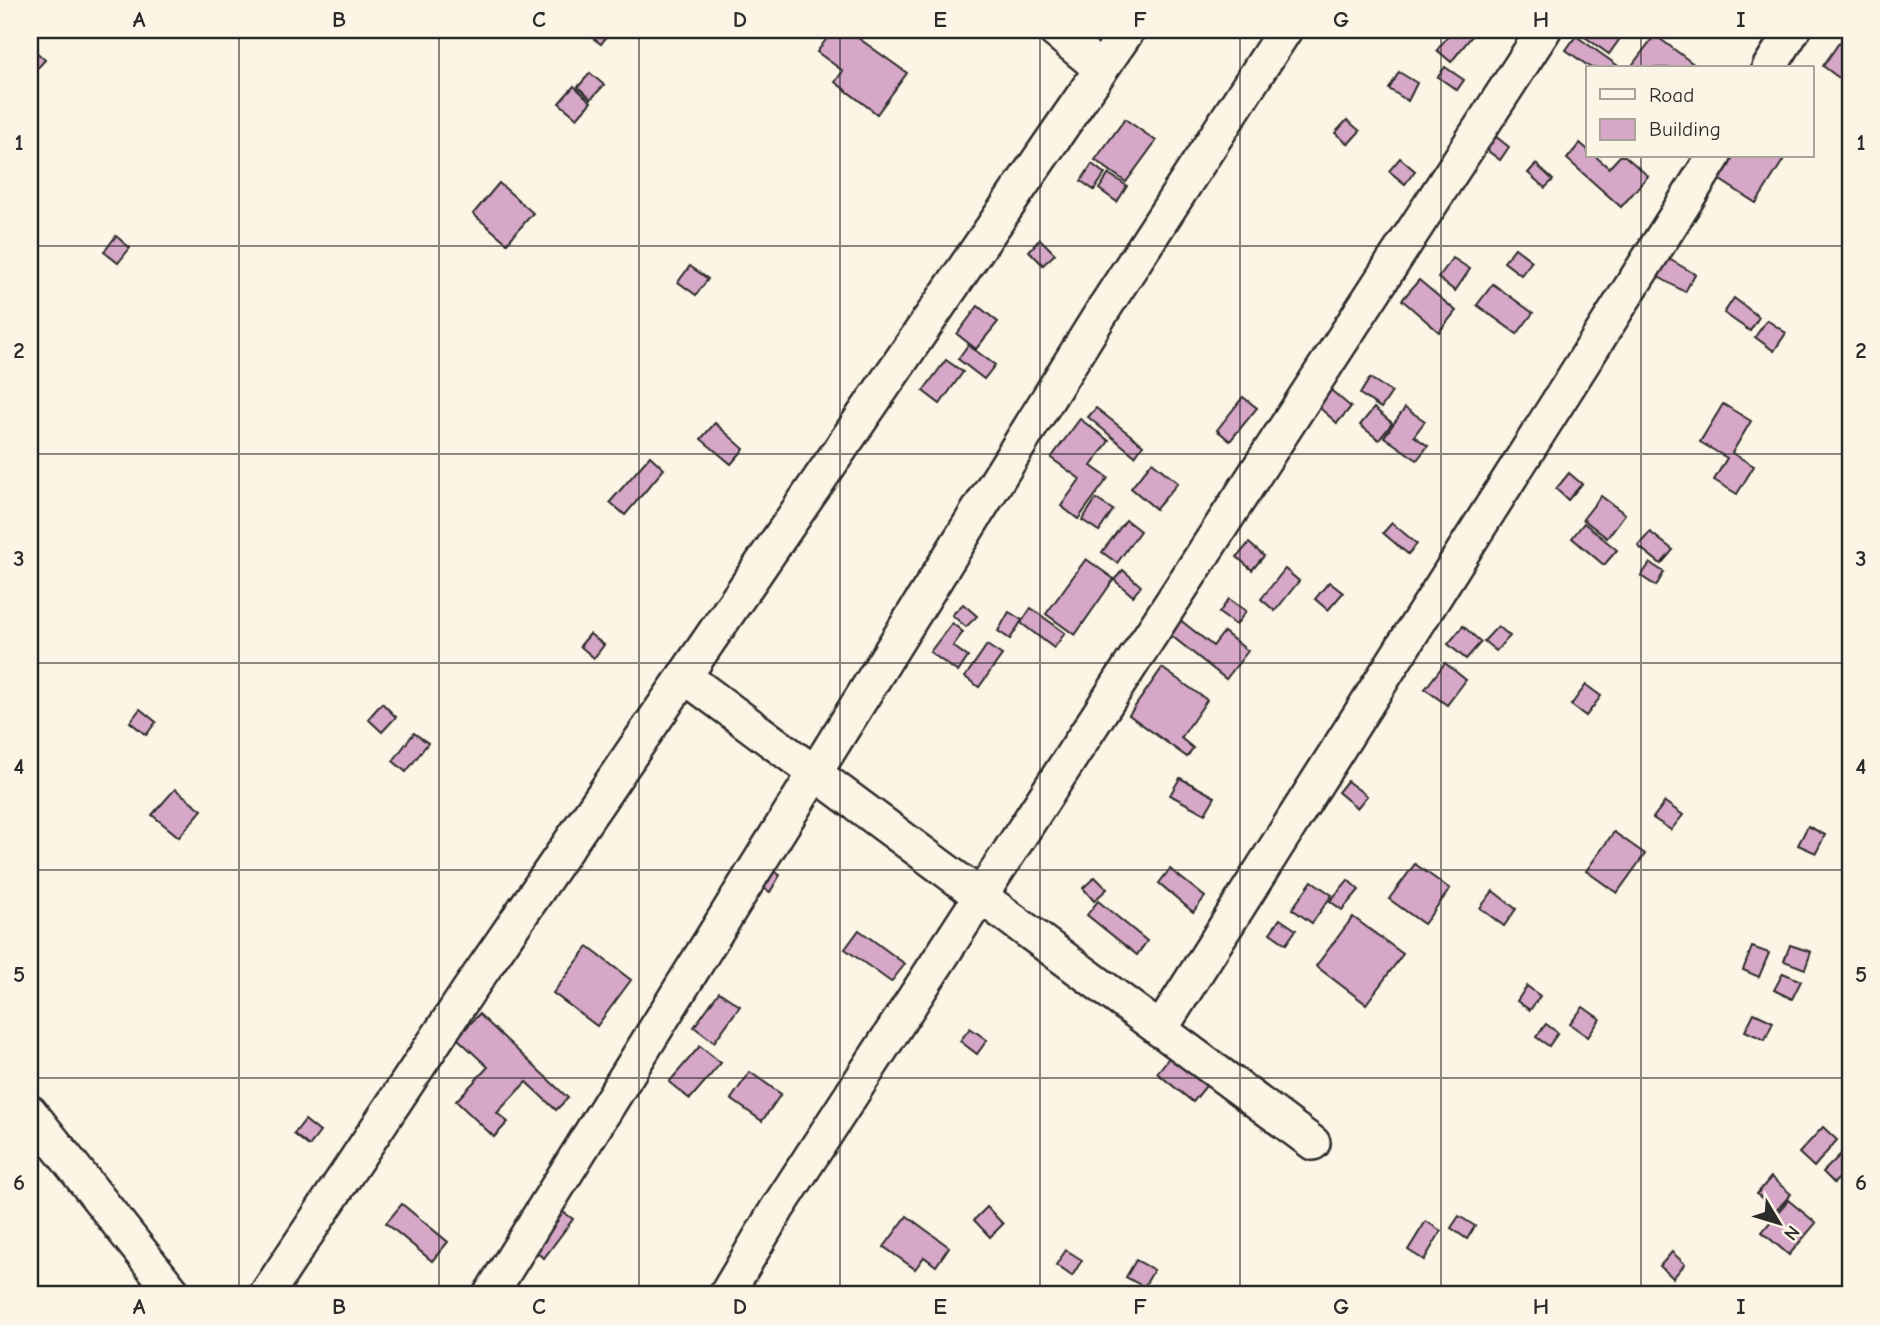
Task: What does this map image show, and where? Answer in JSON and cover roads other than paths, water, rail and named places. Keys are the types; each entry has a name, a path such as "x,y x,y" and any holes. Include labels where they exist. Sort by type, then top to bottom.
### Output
{"street":[{"path":"1054,30 1101,69"},
{"path":"266,1295 469,990 1128,30"},
{"path":"490,1295 1105,307 1285,30"},
{"path":"726,1295 777,1209 1544,30"},
{"path":"1770,66 1793,30"},
{"path":"1160,1030 1713,158"},
{"path":"684,676 1313,1143"},
{"path":"30,1112 175,1295"}]}
